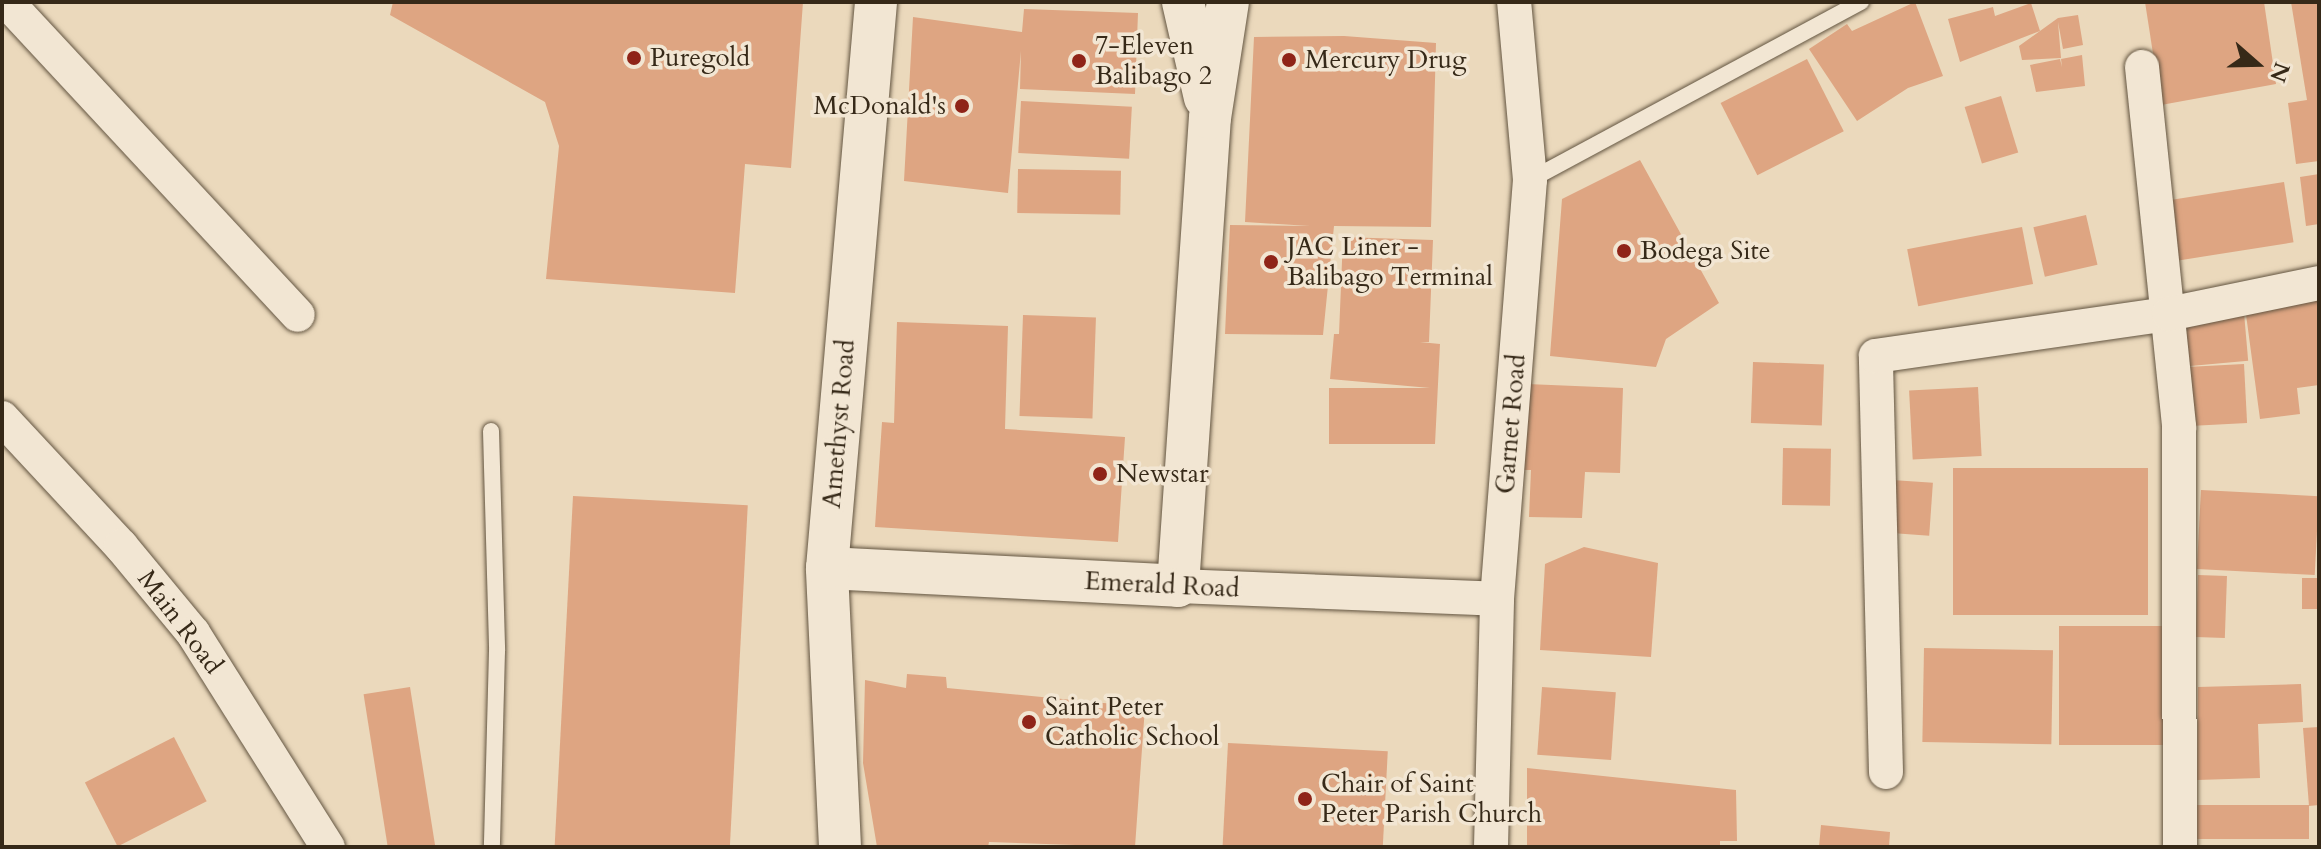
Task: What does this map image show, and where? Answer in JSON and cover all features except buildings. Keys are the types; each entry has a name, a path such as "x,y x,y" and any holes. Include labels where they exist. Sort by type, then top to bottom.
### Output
{"street":[{"path":"7,2 298,315"},
{"name":"Amethyst Road","path":"840,847 827,568 876,2"},
{"path":"1183,2 1210,118"},
{"path":"1178,586 1210,118 1228,2"},
{"name":"Garnet Road","path":"1491,847 1497,599 1530,180 1514,2"},
{"path":"2142,67 2179,427 2180,847"},
{"path":"1886,772 1876,356 2169,314 2319,283"},
{"name":"Main Road","path":"2,418 121,546 193,633 328,847"},
{"name":"Emerald Road","path":"827,568 1497,599"}],"lane":[{"path":"1530,180 1861,2"},
{"path":"491,431 497,651 492,847"}],"place":[{"name":"Puregold","path":"634,58"},
{"name":"Mercury Drug","path":"1289,60"},
{"name":"7-Eleven Balibago 2","path":"1079,61"},
{"name":"McDonald's","path":"962,106"},
{"name":"Bodega Site","path":"1624,251"},
{"name":"JAC Liner - Balibago Terminal","path":"1271,262"},
{"name":"Newstar","path":"1100,474"},
{"name":"Saint Peter Catholic School","path":"1029,722"},
{"name":"Chair of Saint Peter Parish Church","path":"1305,799"}]}
